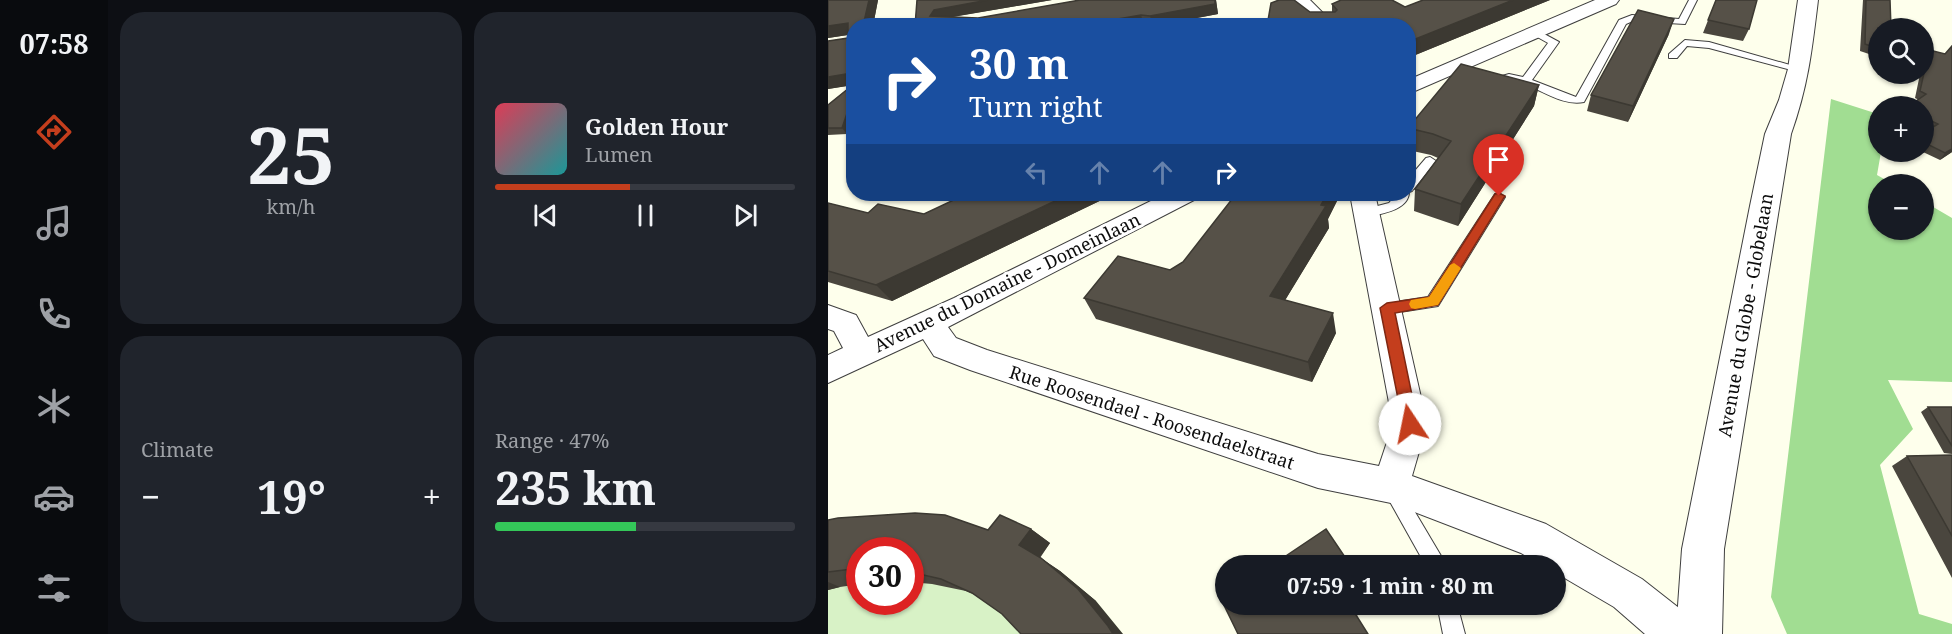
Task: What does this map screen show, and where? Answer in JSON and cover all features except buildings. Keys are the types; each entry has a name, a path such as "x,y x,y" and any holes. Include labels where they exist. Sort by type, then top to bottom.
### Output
{"street":[{"path":"1299,0 1318,18"},
{"path":"1416,84 1610,0"},
{"name":"Avenue du Globe - Globelaan","path":"1699,634 1705,537 1778,134 1791,100 1799,69 1808,0"},
{"name":"Avenue du Domaine - Domeinlaan","path":"828,370 1171,201"},
{"path":"1365,203 1410,424 1391,486"},
{"path":"828,317 845,323 862,354"},
{"name":"Rue Roosendael - Roosendaelstraat","path":"928,322 945,347 981,362 1318,471 1391,486 1532,538 1628,593 1678,634"}],"lane":[{"path":"1485,87 1494,80 1509,77 1526,81 1571,100 1580,100 1622,21 1632,18 1682,22 1692,0"},
{"path":"1526,81 1554,42 1535,32"},
{"path":"1673,56 1685,43 1709,45 1799,69"},
{"path":"1416,178 1430,161"},
{"path":"1387,308 1433,302 1499,196"},
{"path":"1365,203 1393,206 1398,201"},
{"path":"1391,486 1431,555"},
{"path":"1450,615 1454,634"}],"green space":[{"path":"1831,99 1868,111 1868,162 1879,162 1877,174 1868,174 1868,240 1934,240 1934,207 1952,218 1952,382 1888,380 1913,429 1880,465 1919,614 1952,624 1952,634 1787,634 1771,597"},
{"path":"867,533 887,537 851,537"},
{"path":"846,538 846,615 924,615 924,544 1060,571 1096,601 1123,634 828,634 828,543"}],"slow traffic":[{"path":"1415,304 1433,302 1454,268"}],"route":[{"path":"1410,424 1387,308 1433,302 1499,196"}]}
